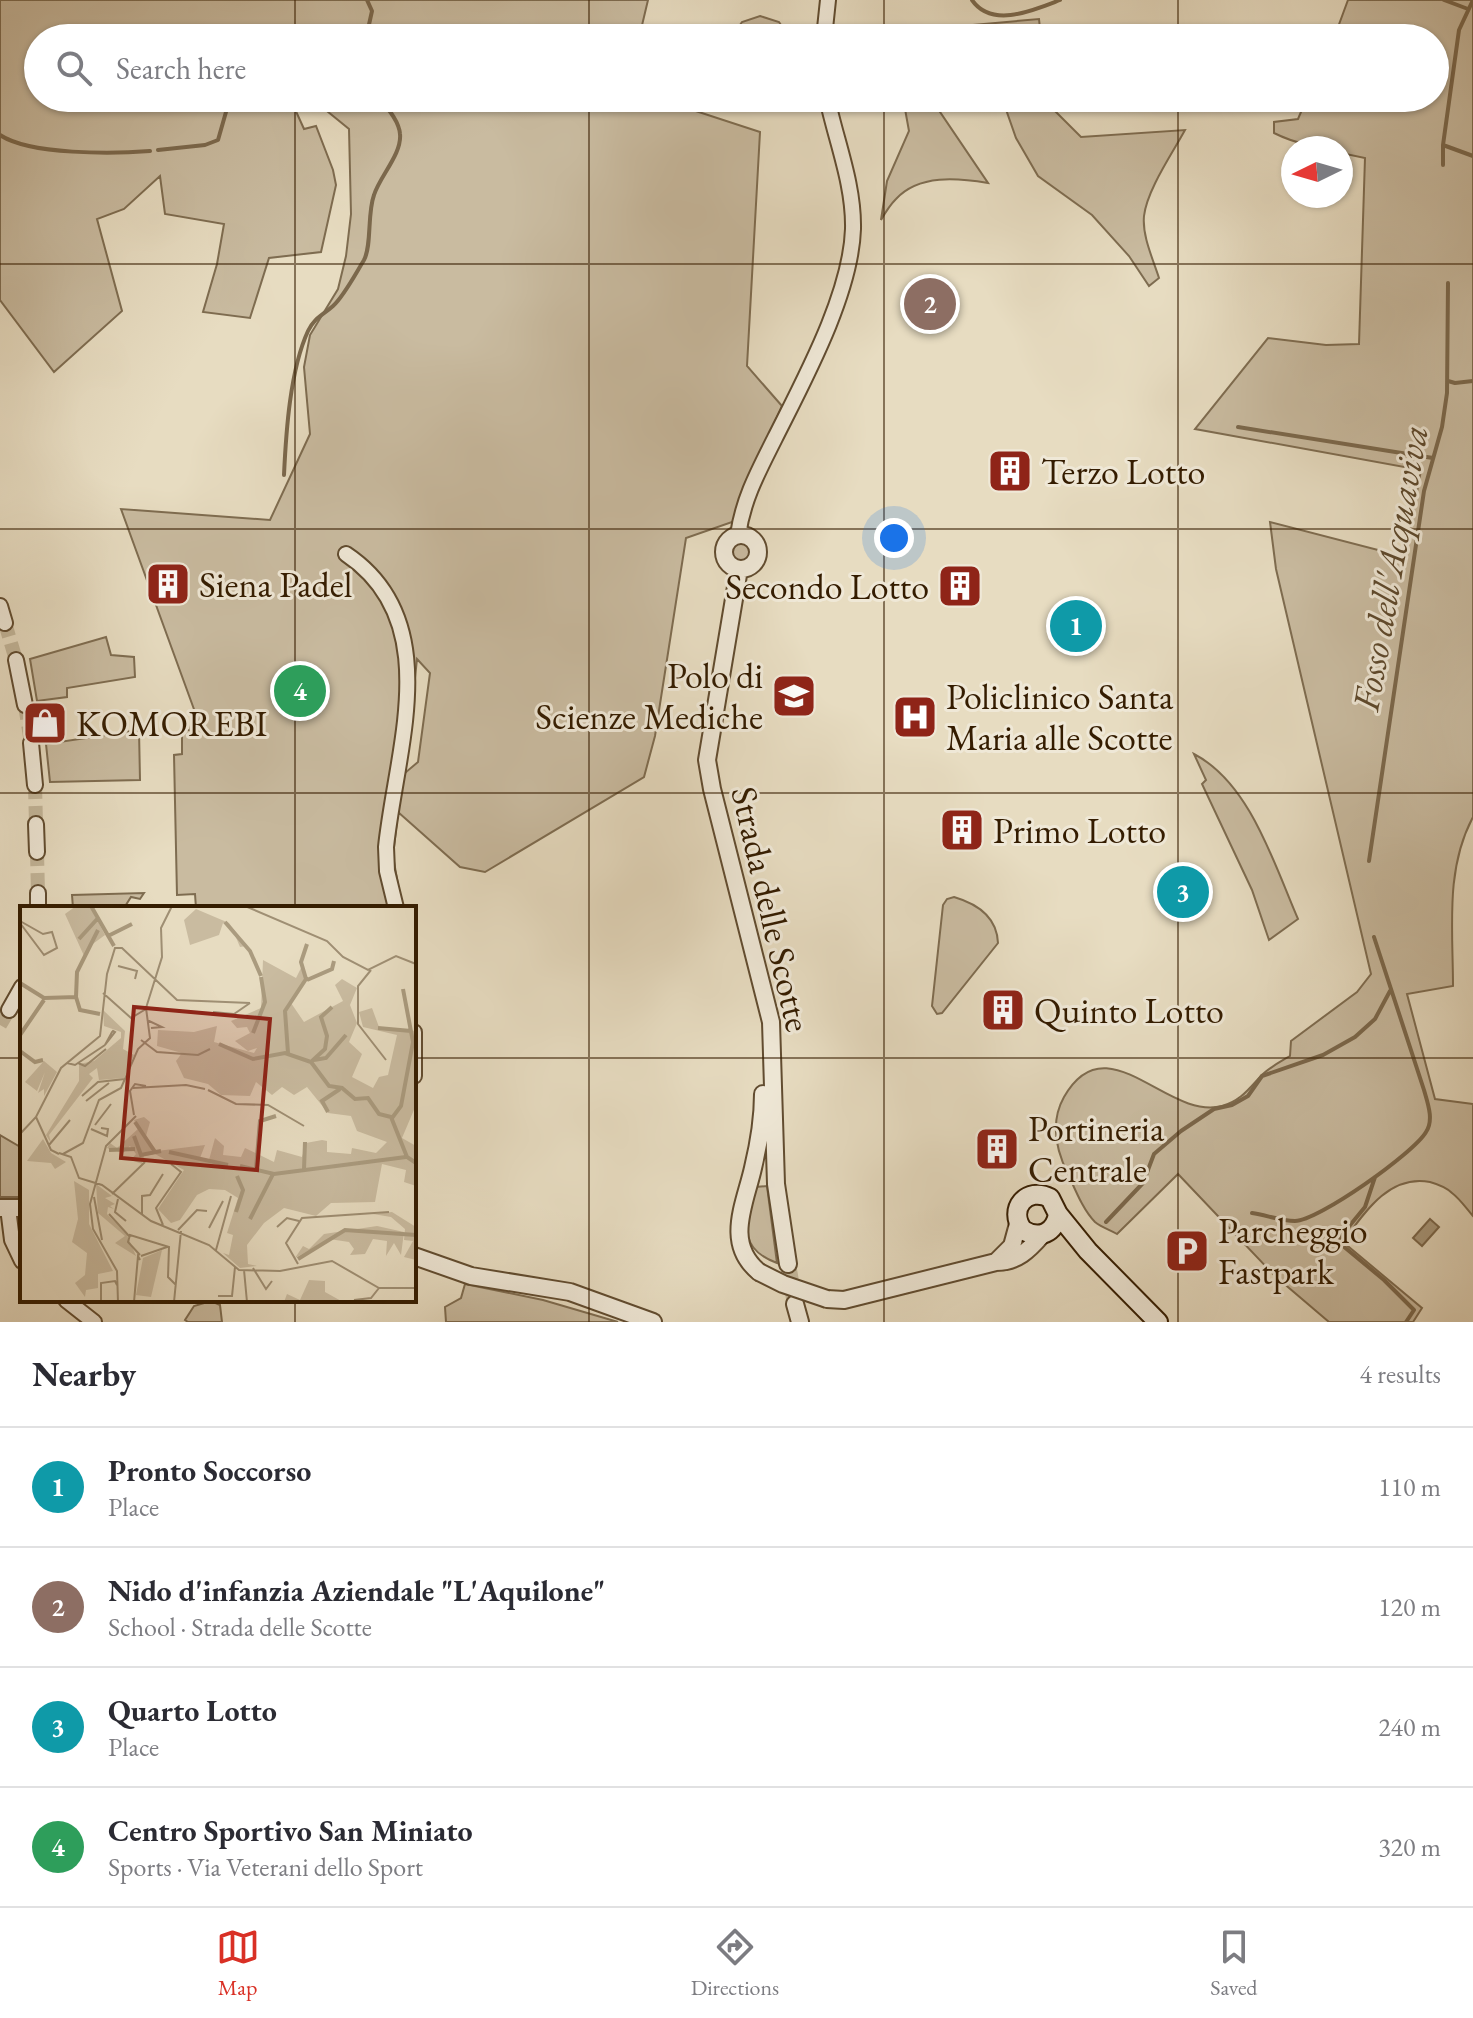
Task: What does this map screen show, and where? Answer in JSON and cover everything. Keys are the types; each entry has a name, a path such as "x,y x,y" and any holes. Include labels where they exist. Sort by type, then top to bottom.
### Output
{"main road":[{"path":"1088,1251 1045,1234 1028,1233 1018,1224 1017,1208 1023,1199 1038,1194 1050,1198 1058,1214 1088,1251 1158,1322"},
{"path":"1045,1234 1054,1227 1058,1214"}],"street":[{"path":"825,24 828,0"},
{"name":"Strada delle Scotte","path":"738,535 752,538 758,551 752,565 739,569 729,564 724,555 725,544 738,535 747,497 812,361 841,288 850,252 853,229 850,191 830,112"},
{"path":"346,554 367,571 387,597 401,628 407,653 408,690 386,847 387,871 396,906"},
{"name":"Strada delle Scotte","path":"739,569 707,760 768,1007 773,1055 775,1166 788,1264"},
{"path":"0,606 5,623"},
{"path":"16,660 25,705"},
{"path":"31,743 35,785"},
{"path":"36,824 37,852"},
{"path":"9,1010 20,991"},
{"path":"773,1055 764,1076 762,1124 738,1231 744,1253 759,1272 806,1293 827,1299 850,1298 1007,1261 1021,1255 1045,1234"},
{"path":"751,1178 767,1162 775,1166"},
{"path":"10,1208 12,1240 20,1257"},
{"path":"996,1262 1012,1246 1018,1224"},
{"path":"416,1257 471,1276 570,1292 653,1322"},
{"path":"69,1302 94,1322"}],"shaded area":[{"path":"0,0 648,0 642,24 24,24 24,112 296,112 304,129 316,126 336,185 321,252 269,258 250,318 203,312 217,264 224,224 165,214 160,176 124,209 97,219 122,311 54,372 0,300"},
{"path":"1348,0 1473,0 1473,817 1464,837 1454,878 1453,986 1407,994 1435,1099 1473,1104 1473,1216 1447,1189 1430,1182 1402,1184 1379,1198 1343,1242 1422,1308 1413,1322 1329,1322 1275,1276 1178,1174 1117,1234 1095,1222 1064,1165 1056,1126 1064,1097 1081,1076 1099,1068 1118,1070 1201,1107 1222,1106 1234,1101 1267,1071 1290,1056 1291,1041 1357,992 1371,974 1276,569 1270,522 1405,557 1421,470 1195,429 1268,338 1326,345 1359,344 1365,158 1353,156 1353,136 1281,136 1274,133 1274,122 1298,119 1301,112 1449,112 1449,24 1339,24"},
{"path":"760,16 780,24 741,24"},
{"path":"1039,19 1040,24 983,24"},
{"path":"328,112 699,112 760,132 747,366 782,406 742,494 735,521 686,538 655,736 644,777 485,872 460,867 398,812 393,856 402,906 196,906 195,894 177,895 174,755 182,754 182,730 190,730 191,725 199,723 121,509 270,520 310,434 304,367 310,335 338,289 351,214 349,129","holes":["417,659 430,673 418,762 405,773"]},
{"path":"906,112 940,112 988,183 952,179 916,185 896,199 881,220 887,181 909,131"},
{"path":"1007,112 1056,112 1081,137 1185,130 1155,184 1144,216 1146,239 1159,278 1149,286 1129,256 1092,215 1038,176 1016,138"},
{"path":"741,543 750,552 741,561 732,552"},
{"path":"106,637 111,655 134,657 135,677 67,688 67,697 37,701 30,659"},
{"path":"139,730 140,780 50,782 46,744"},
{"path":"1194,754 1214,767 1245,804 1269,850 1298,919 1269,940 1252,890 1202,784 1206,780"},
{"path":"144,893 140,899 131,897 125,906 73,906 72,895"},
{"path":"954,897 985,913 994,926 998,943 942,1013 937,1014 932,1006 943,905 947,899"},
{"path":"0,1135 20,1147 20,1197 0,1197"},
{"path":"767,1186 777,1263 755,1250 748,1233 755,1187"},
{"path":"1430,1219 1439,1227 1422,1246 1413,1238"},
{"path":"465,1284 543,1300 618,1322 446,1322 445,1307 461,1298"},
{"path":"208,1302 220,1305 222,1322 188,1322 185,1320 194,1306"}],"waterway":[{"path":"367,0 372,11 369,24"},
{"path":"972,0 980,9 1002,15 1026,12 1060,0"},
{"path":"1444,0 1468,9"},
{"name":"Fosso dell'Acquaviva","path":"1449,102 1459,30 1473,0"},
{"path":"158,150 205,145 218,140 226,112"},
{"path":"284,475 290,402 297,364 310,327 337,302 364,260 374,195 400,142 397,124 390,112"},
{"name":"Fosso dell'Acquaviva","path":"1443,165 1448,112"},
{"path":"0,135 14,142 51,150 94,153 150,151"},
{"path":"1443,145 1473,156"},
{"name":"Fosso dell'Acquaviva","path":"1369,861 1424,491 1442,427 1447,393 1448,283"},
{"path":"1448,381 1473,381"},
{"path":"1238,427 1433,458"},
{"name":"Fosso dell'Acquaviva","path":"1252,1213 1284,1220 1307,1218 1385,1169 1426,1132 1430,1117 1427,1101 1374,937"},
{"path":"1106,1222 1143,1183 1154,1154 1181,1131 1214,1109 1232,1105 1248,1096 1262,1076 1323,1055 1355,1037 1375,1019 1390,991"},
{"path":"1375,1177 1365,1207 1337,1241 1414,1310 1406,1322"}],"tunnel":[{"path":"5,623 16,660"},
{"path":"25,705 31,743"},
{"path":"35,785 36,824"},
{"path":"37,852 38,893"},
{"path":"0,1025 9,1010"},
{"path":"788,1264 795,1304"}],"place":[{"name":"Nido d'infanzia Aziendale \"L'Aquilone\"","path":"930,304"},
{"name":"Terzo Lotto","path":"1010,471"},
{"name":"Siena Padel","path":"168,584"},
{"name":"Secondo Lotto","path":"960,586"},
{"name":"Pronto Soccorso","path":"1076,626"},
{"name":"Centro Sportivo San Miniato","path":"300,691"},
{"name":"Polo di Scienze Mediche","path":"794,696"},
{"name":"Policlinico Santa Maria alle Scotte","path":"915,717"},
{"name":"KOMOREBI","path":"45,723"},
{"name":"Primo Lotto","path":"962,830"},
{"name":"Quarto Lotto","path":"1183,892"},
{"name":"Quinto Lotto","path":"1003,1010"},
{"name":"Portineria Centrale","path":"997,1149"},
{"name":"Parcheggio Fastpark","path":"1187,1251"}]}
